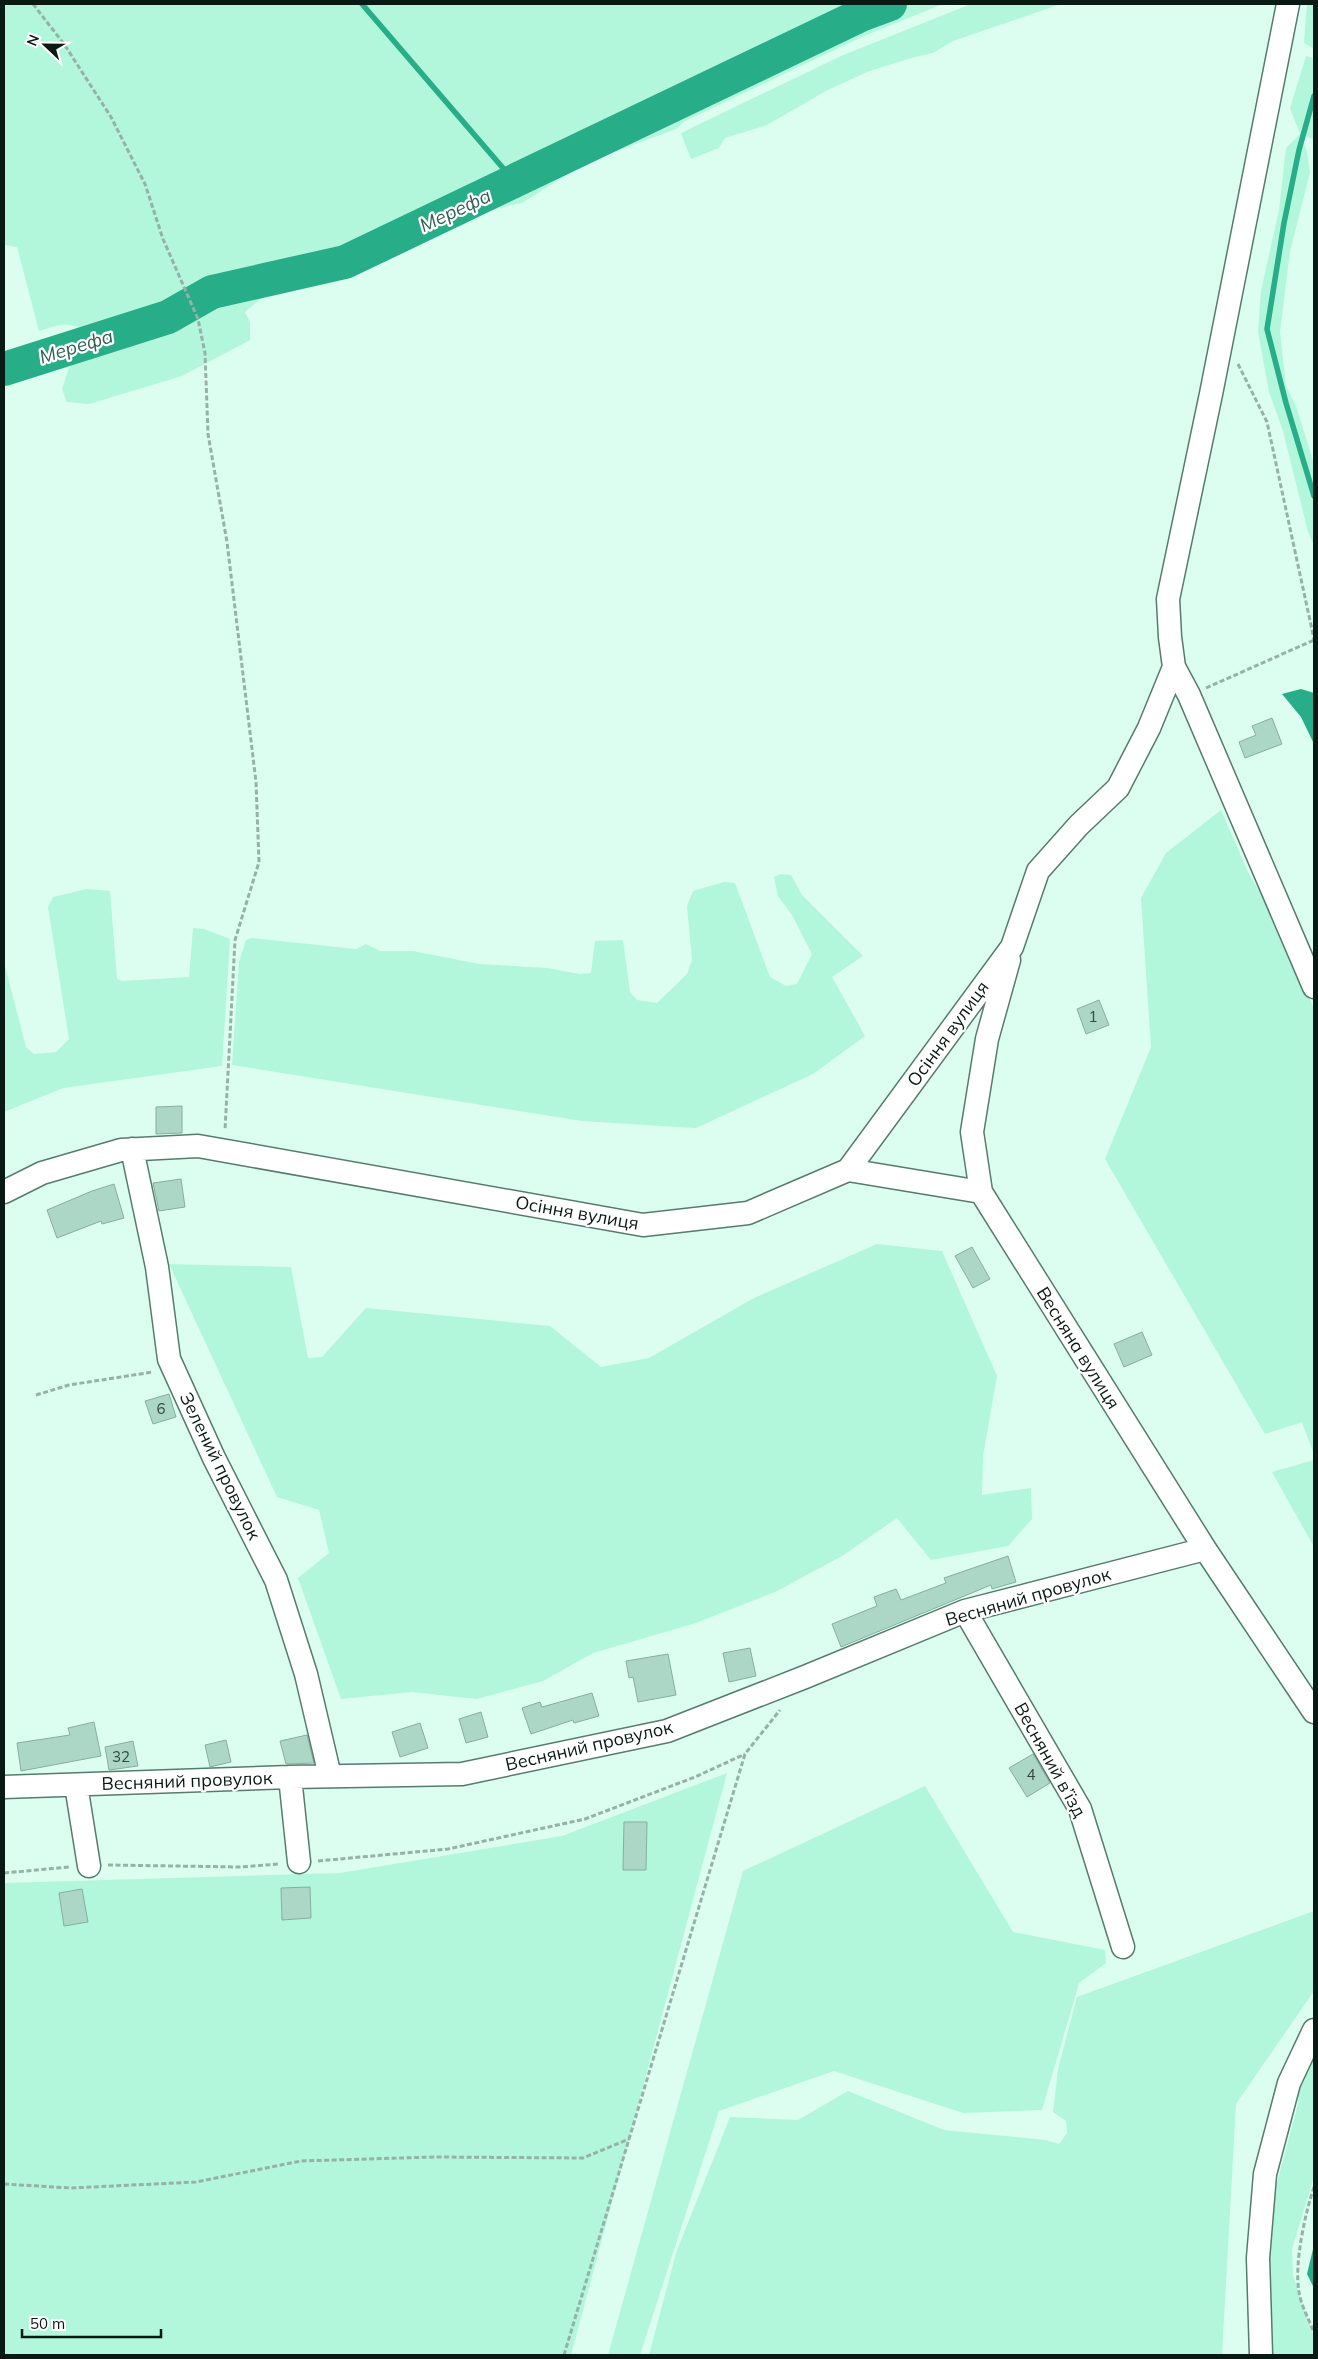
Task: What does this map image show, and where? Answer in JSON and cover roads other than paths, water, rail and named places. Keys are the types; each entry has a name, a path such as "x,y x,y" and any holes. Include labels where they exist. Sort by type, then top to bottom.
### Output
{"street":[{"path":"1288,4 1254,169 1223,336 1168,599 1174,667 1189,695 1314,987"},
{"name":"Осіння вулиця","path":"4,1192 42,1173 121,1150 198,1146 643,1225 748,1213 848,1170 1012,947 1038,871 1079,825 1118,788 1149,728 1174,667"},
{"name":"Весняна вулиця","path":"1012,947 987,1039 972,1132 981,1192 1204,1549 1314,1712"},
{"name":"Зелений провулок","path":"132,1150 157,1267 169,1359 214,1458 276,1580 306,1674 330,1776"},
{"path":"848,1170 981,1192"},
{"name":"Весняний провулок","path":"4,1787 290,1777 462,1774 667,1731 806,1677 965,1611 1204,1549"},
{"name":"Весняний в’їзд","path":"965,1611 1080,1809 1124,1947"},
{"path":"290,1777 298,1862"},
{"path":"76,1785 89,1866"},
{"path":"1261,2355 1258,2258 1265,2174 1289,2083 1314,2030"}],"waterway":[{"path":"362,4 514,181"},
{"name":"Мерефа","path":"4,369 168,317 212,292 345,262 863,14 890,4"},
{"path":"1314,96 1299,150 1284,223 1267,329 1286,403 1314,496"}]}
